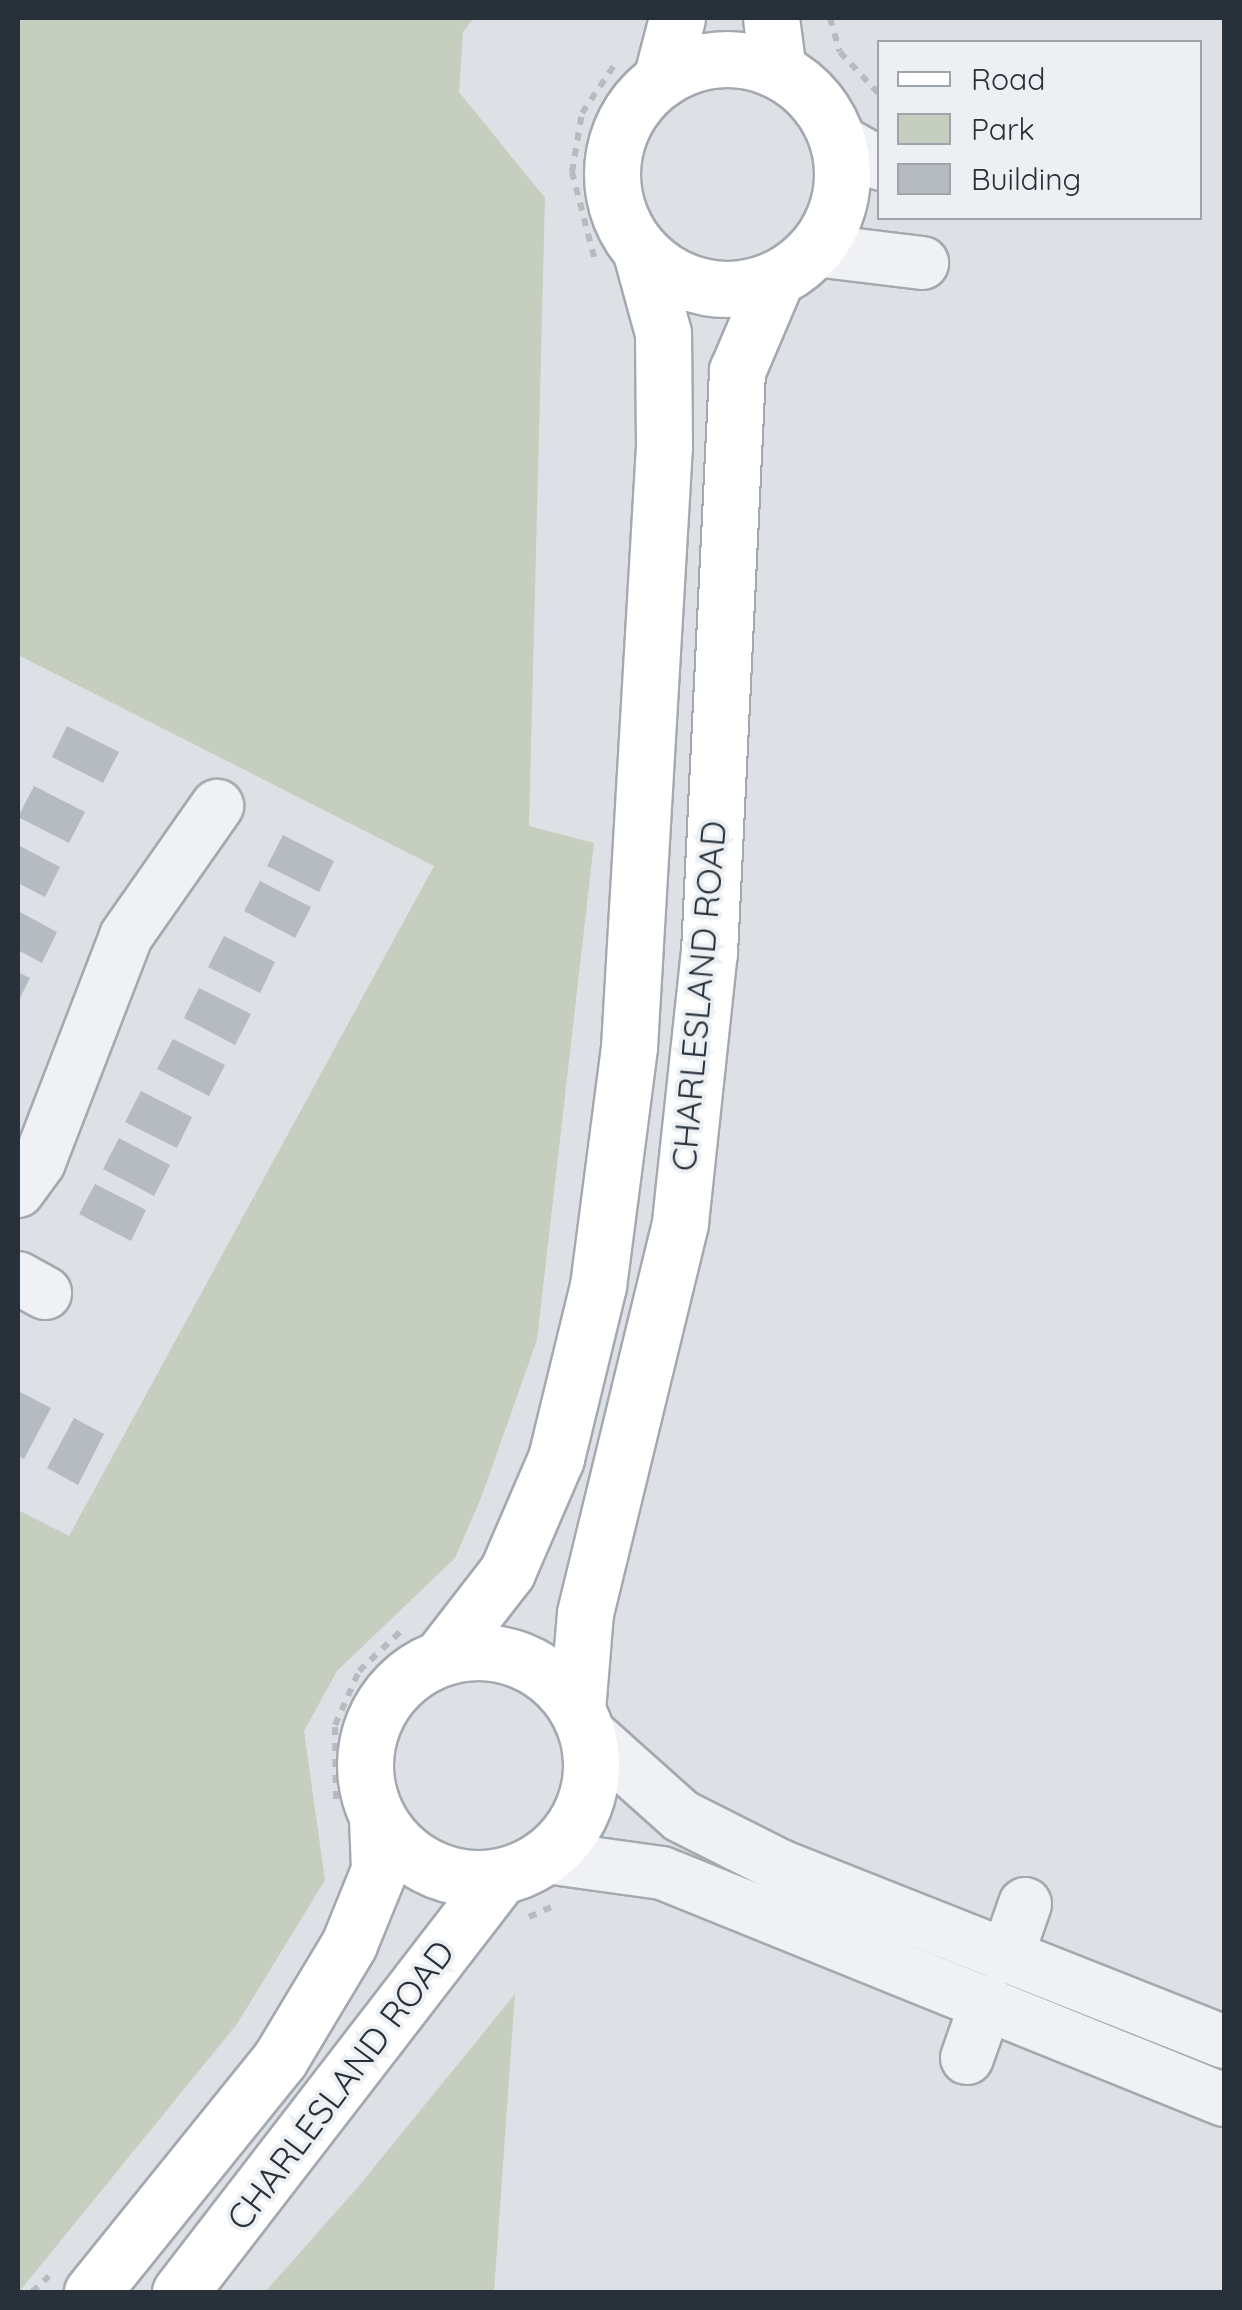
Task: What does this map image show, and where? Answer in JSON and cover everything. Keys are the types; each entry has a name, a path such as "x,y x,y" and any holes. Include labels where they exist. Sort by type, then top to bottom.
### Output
{"main road":[{"path":"640,68 726,59 778,71 806,90 859,152 841,194 795,264 712,288 620,258 614,148 640,98 640,68 677,18"},
{"path":"771,18 778,71"},
{"name":"CHARLESLAND ROAD","path":"428,1638 507,1572 556,1458 598,1286 629,1047 664,446 662,333 620,258"},
{"name":"CHARLESLAND ROAD","path":"582,1720 585,1614 680,1222 708,952 737,371 795,264"},
{"path":"428,1638 518,1658 582,1720 584,1808 523,1867 423,1866 359,1819 364,1759 372,1723 428,1638"},
{"name":"CHARLESLAND ROAD","path":"75,2280 290,2043 349,1944 378,1870 359,1819"},
{"name":"CHARLESLAND ROAD","path":"180,2292 523,1867"}],"street":[{"path":"795,264 922,263"},
{"path":"18,1191 38,1162 126,936 217,806"},
{"path":"582,1720 682,1816 1224,2100"},
{"path":"523,1867 662,1873 997,1979 1224,2042"},
{"path":"967,2058 1025,1904"}],"path":[{"path":"830,18 840,52 877,92"},
{"path":"620,258 572,172 582,113 640,68"},
{"path":"359,1819 329,1765 335,1724 359,1671 428,1638"},
{"path":"32,2292 75,2280"}],"green space":[{"path":"18,18 474,18 463,32 459,92 545,198 529,826 594,843 537,1340 481,1498 455,1558 337,1671 304,1731 325,1880 237,2024 19,2292 18,1510 69,1536 434,866 18,655"},
{"path":"515,1994 494,2292 265,2292 358,2187"}],"building":[{"path":"67,726 119,752 103,783 52,757"},
{"path":"34,786 85,812 69,843 18,817"},
{"path":"283,835 334,861 319,892 267,866"},
{"path":"18,845 60,867 45,897 18,883"},
{"path":"260,881 311,907 295,938 244,911"},
{"path":"18,911 57,932 42,963 18,950"},
{"path":"224,936 275,962 260,993 208,967"},
{"path":"18,972 30,978 18,1002"},
{"path":"199,988 251,1014 235,1045 184,1018"},
{"path":"173,1039 225,1065 209,1096 157,1069"},
{"path":"141,1091 192,1117 177,1148 125,1122"},
{"path":"119,1138 170,1165 154,1196 103,1169"},
{"path":"95,1184 146,1210 131,1241 79,1214"},
{"path":"20,1392 51,1408 24,1459 18,1456"},
{"path":"74,1418 104,1434 78,1485 47,1468"}]}
